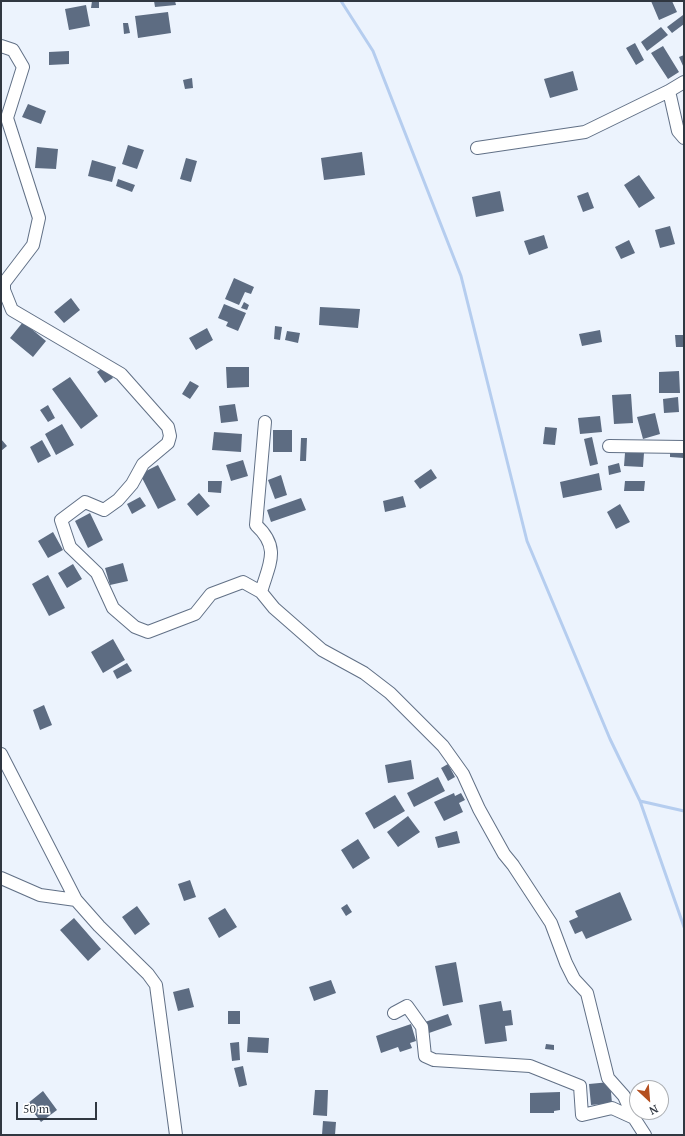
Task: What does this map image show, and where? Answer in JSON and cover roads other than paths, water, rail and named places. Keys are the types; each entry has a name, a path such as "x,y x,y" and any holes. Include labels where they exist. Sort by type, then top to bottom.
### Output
{"street":[{"path":"1,46 13,50 23,67 7,118 40,218 33,245 4,284 4,290 12,310 121,374 168,427 170,436 168,444 143,464 132,484 118,500 104,510 85,502 61,520 70,547 97,573 113,608 135,627 148,632 195,614 211,594 243,582 261,592 274,608 322,650 364,673 390,693 443,746 463,774 479,809 504,854 514,865 551,923 566,963 574,979 587,993 604,1067 608,1078 624,1096 629,1107"},
{"path":"476,148 585,132 669,91 684,82"},
{"path":"669,91 678,131 684,138"},
{"path":"261,592 272,554 266,534 256,525 265,422"},
{"path":"609,446 684,447"},
{"path":"1,754 76,900 99,926 148,974 156,985 176,1135"},
{"path":"1,878 40,895 76,900"},
{"path":"394,1013 408,1006 422,1027 425,1056 434,1060 530,1066 580,1086 582,1116 612,1108 629,1116"},
{"path":"635,1120 645,1135"}],"waterway":[{"path":"341,1 373,51 461,276 527,541 610,739 640,801 684,927"},
{"path":"640,801 684,811"}]}
